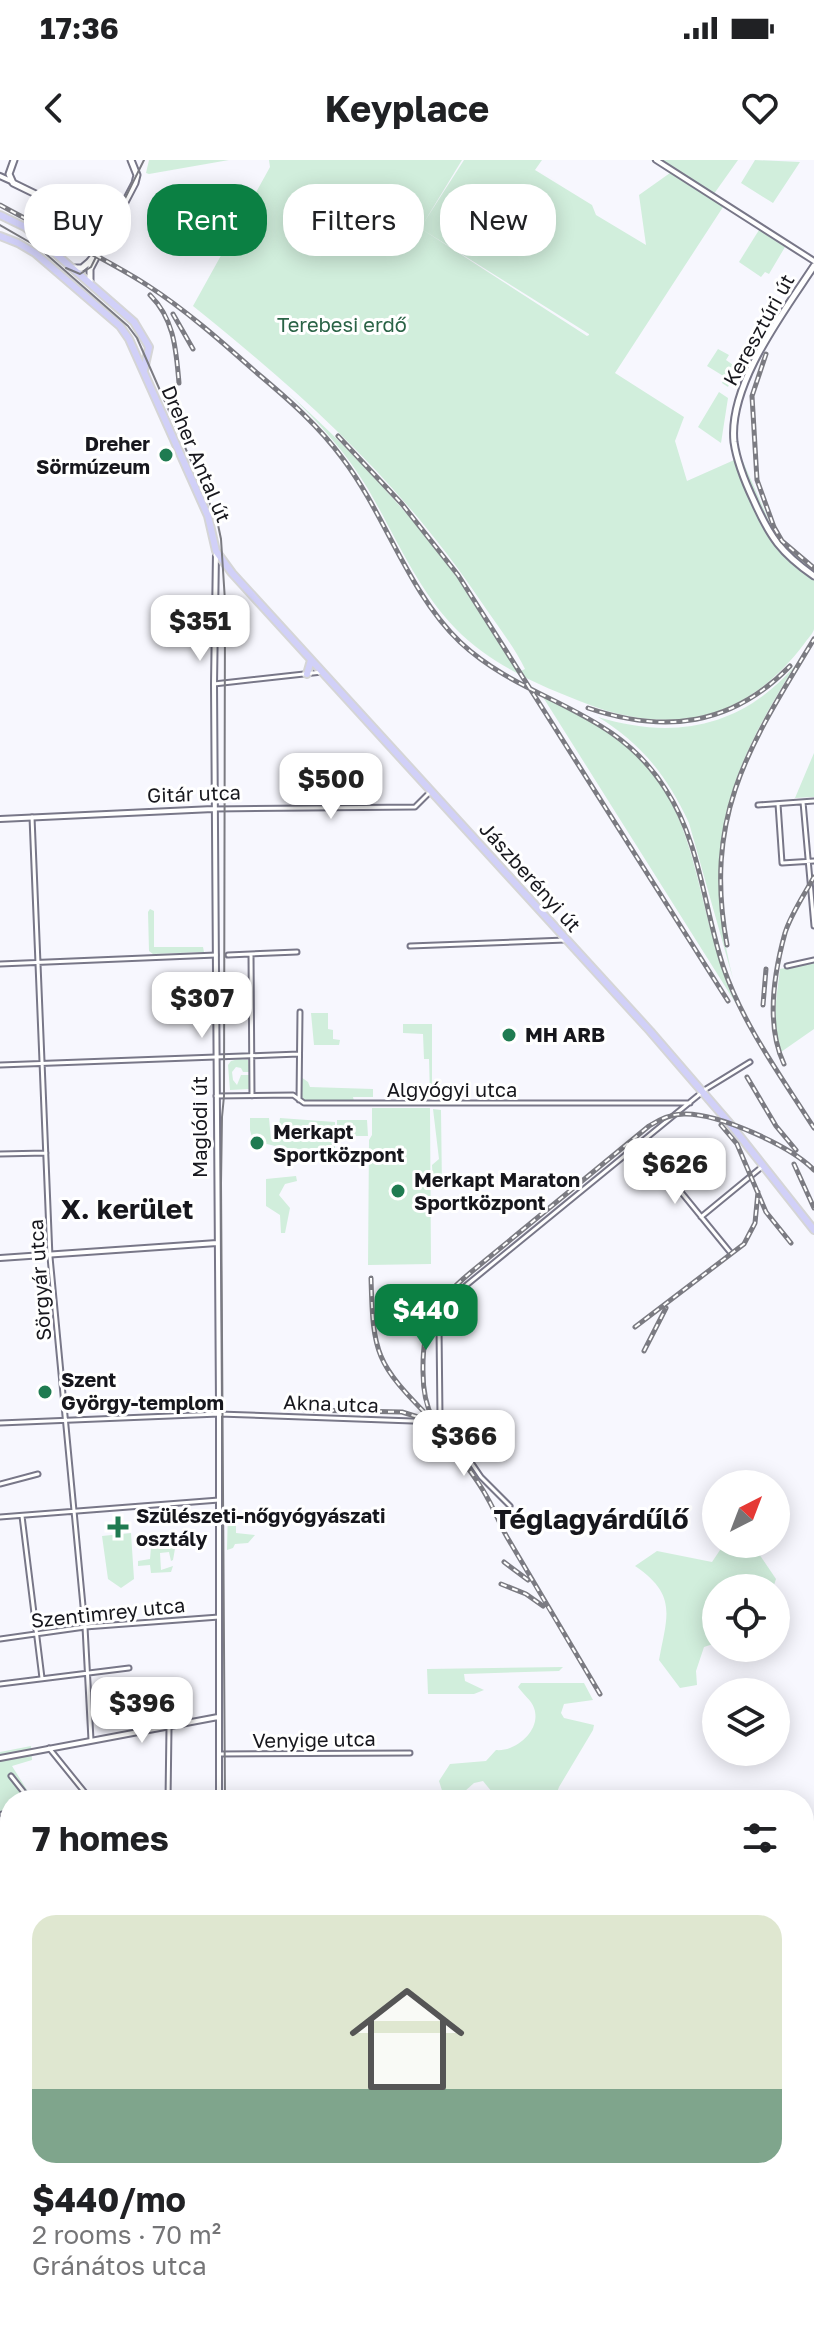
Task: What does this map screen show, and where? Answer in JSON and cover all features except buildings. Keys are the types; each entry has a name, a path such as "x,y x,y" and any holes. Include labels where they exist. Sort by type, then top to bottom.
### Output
{"main road":[{"path":"14,160 9,171 11,181 24,188"},
{"path":"131,160 137,175 131,191"},
{"path":"0,215 25,227 134,322 146,339 149,351 141,353 134,348"},
{"name":"Dreher Antal út","path":"0,236 35,253 120,326 134,348 208,516 216,551"},
{"path":"72,268 86,266 92,256"},
{"path":"93,288 90,269 97,256"},
{"name":"Keresztúri út","path":"814,263 744,381 737,403 734,433 741,471 770,537 786,556 814,576"},
{"name":"Dreher Antal út","path":"144,370 149,351"},
{"name":"Jászberényi út","path":"216,551 245,589 703,1092 814,1230"},
{"path":"307,674 311,660"}],"street":[{"path":"656,160 814,263"},
{"path":"0,176 11,181"},
{"name":"Maglódi út","path":"216,551 214,809 219,1790"},
{"path":"214,684 322,672"},
{"name":"Gitár utca","path":"0,819 214,809 415,807 431,792"},
{"path":"758,805 814,801"},
{"path":"803,802 814,926"},
{"path":"778,804 782,863 814,861"},
{"name":"Sörgyár utca","path":"32,817 50,1257 85,1627 91,1740"},
{"path":"410,946 565,940"},
{"path":"228,955 297,952"},
{"path":"251,954 252,1096"},
{"path":"0,964 216,955"},
{"path":"787,966 814,960"},
{"path":"299,1100 300,1012"},
{"path":"0,1065 299,1054"},
{"path":"510,1506 481,1477 442,1423 436,1316 440,1305 703,1092 750,1062"},
{"name":"Algyógyi utca","path":"216,1096 293,1095 304,1103 426,1105 691,1103"},
{"path":"641,1143 730,1252"},
{"path":"0,1154 46,1153"},
{"path":"701,1217 763,1166"},
{"path":"0,1258 50,1257 217,1243"},
{"name":"Akna utca","path":"0,1423 219,1414 442,1423"},
{"path":"0,1484 38,1474"},
{"path":"0,1517 219,1500"},
{"path":"22,1516 42,1678"},
{"name":"Szentimrey utca","path":"0,1639 85,1627 219,1617"},
{"path":"0,1684 129,1668"},
{"path":"0,1758 218,1717"},
{"path":"168,1790 169,1725"},
{"path":"49,1748 83,1790"},
{"name":"Venyige utca","path":"219,1754 410,1753"},
{"path":"11,1776 22,1790"}],"green space":[{"path":"149,160 229,160 149,174 146,173"},
{"name":"Terebesi erdő","path":"269,160 462,160 447,184 440,184 440,196 424,222 424,184 283,184 283,256 424,256 424,231 440,241 440,256 463,256 587,336 589,334 465,256 556,256 556,184 449,184 464,160 542,160 535,170 592,205 596,215 646,245 639,195 670,173 651,160 738,160 711,198 723,207 615,373 684,417 675,441 687,481 741,457 777,539 814,568 814,629 782,670 757,691 719,711 683,719 645,719 608,711 536,682 501,664 455,628 418,579 350,462 287,392 331,433 413,522 460,581 519,672 525,669 451,559 384,479 312,408 193,306 221,256 267,256 267,184 261,184 270,167"},
{"path":"755,160 800,162 773,203 741,183"},
{"path":"440,197 440,241 424,231 424,222"},
{"path":"759,230 785,247 769,274 765,272 761,277 739,262"},
{"path":"718,349 729,355 726,360 736,367 728,387 722,383 725,377 707,366"},
{"path":"719,392 728,398 721,443 698,427"},
{"path":"794,667 751,745 736,780 726,816 720,852 719,891 733,979 689,823 681,806 652,762 627,738 598,717 653,727 704,724 751,704"},
{"path":"541,694 620,740 649,767 663,788 685,835 715,945 740,1010"},
{"path":"814,753 814,797 795,798"},
{"path":"150,909 154,911 154,947 203,947 204,952 153,954 149,951"},
{"path":"814,962 814,1029 781,1052 775,1021 780,969"},
{"path":"311,1013 328,1013 328,1029 333,1030 333,1039 340,1040 339,1045 314,1045"},
{"path":"403,1024 432,1024 432,1095 429,1059 424,1059 423,1034 403,1033"},
{"path":"239,1059 248,1060 250,1072 236,1067 232,1072 233,1080 237,1085 241,1075 249,1075 249,1089 230,1090 228,1065"},
{"path":"301,1077 310,1087 373,1089 373,1097 353,1097 354,1101 305,1101 301,1096"},
{"path":"372,1108 430,1108 431,1264 368,1265"},
{"path":"433,1109 441,1110 442,1189 433,1185 432,1165 439,1159"},
{"path":"250,1118 269,1118 271,1140 278,1132 280,1118 335,1122 335,1148 282,1152 279,1147 267,1144 255,1148"},
{"path":"337,1120 367,1120 368,1136 337,1136"},
{"path":"296,1176 297,1181 285,1184 279,1195 290,1208 285,1233 281,1233 280,1215 266,1206 266,1179"},
{"path":"228,1507 236,1509 232,1522 236,1525 236,1533 255,1535 248,1543 235,1544 227,1550"},
{"path":"131,1533 134,1579 121,1588 108,1579 102,1536"},
{"path":"176,1543 173,1560 169,1552 160,1553 161,1570 173,1566 171,1572 151,1573 150,1565 138,1566 138,1561 150,1559 151,1547"},
{"path":"657,1551 712,1562 715,1558 762,1558 773,1574 702,1574 702,1653 696,1671 697,1685 680,1688 659,1660 666,1619 664,1597 649,1577 635,1566"},
{"path":"563,1667 559,1671 464,1674 465,1681 484,1690 474,1694 428,1694 427,1669"},
{"path":"521,1683 584,1683 593,1700 564,1704 561,1713 564,1718 594,1725 558,1790 490,1790 483,1781 474,1783 466,1790 442,1790 439,1781 450,1764 486,1761 496,1750 512,1747 526,1738 534,1724 534,1708 518,1687"},
{"path":"31,1746 32,1760 12,1766 27,1790 0,1790 0,1752"}],"tram line":[{"path":"66,268 80,274 91,267 144,160"},
{"path":"0,225 38,247 128,326 137,338 217,520 221,539 225,601 224,1096 221,1183 225,1790"}],"railway":[{"path":"0,205 147,285 231,350 303,413 334,447 358,481 411,577 460,642 486,663 595,723 621,740 645,762 666,790 687,831 716,944 731,988 764,1050 814,1128"},
{"path":"150,295 169,325 179,383"},
{"path":"173,314 193,349"},
{"path":"766,354 752,396 757,480 782,541 814,568"},
{"path":"338,436 402,504 458,575 728,1001"},
{"path":"727,945 721,899 721,857 727,819 752,748 814,639"},
{"path":"588,708 644,721 696,719 721,713 745,702 790,666"},
{"path":"784,1064 775,1033 774,999 778,965 788,926 814,877"},
{"path":"763,1005 766,969"},
{"path":"747,1077 776,1126 796,1150"},
{"path":"600,1694 507,1537 482,1488 430,1413 423,1378 428,1327 447,1294 470,1273 649,1126 666,1117 698,1115 734,1125 772,1141 814,1170"},
{"path":"721,1125 737,1144 766,1212 791,1243"},
{"path":"794,1164 814,1208"},
{"path":"635,1327 744,1244 755,1223 758,1192"},
{"path":"371,1278 373,1325 381,1356 398,1384 430,1418"},
{"path":"644,1351 666,1308"},
{"path":"304,1410 402,1412 418,1417 437,1432"},
{"path":"504,1562 528,1580"},
{"path":"501,1584 526,1594 543,1606"}],"place":[{"name":"Dreher Sörmúzeum","path":"166,455"},
{"name":"MH ARB","path":"509,1035"},
{"name":"Merkapt Sportközpont","path":"257,1143"},
{"name":"Merkapt Maraton Sportközpont","path":"398,1191"},
{"name":"Szent György-templom","path":"45,1392"},
{"name":"Szülészeti-nőgyógyászati osztály","path":"118,1527"}],"district":[{"name":"X. kerület","path":"127,1209"},
{"name":"Téglagyárdűlő","path":"591,1519"}]}
